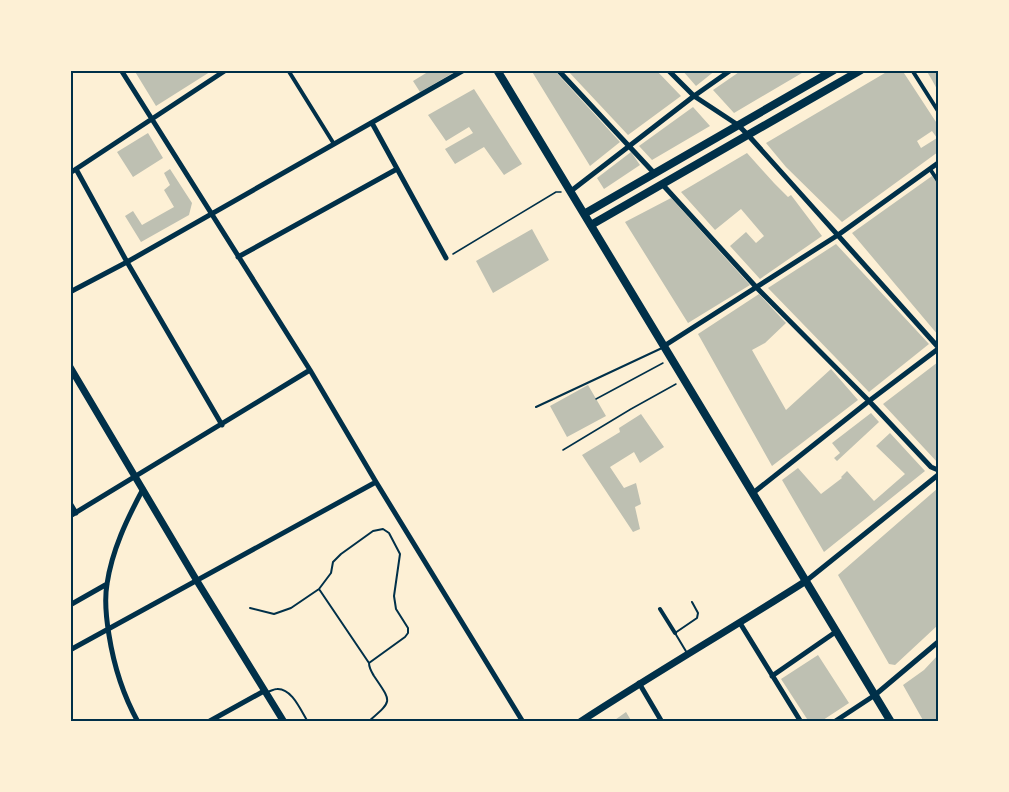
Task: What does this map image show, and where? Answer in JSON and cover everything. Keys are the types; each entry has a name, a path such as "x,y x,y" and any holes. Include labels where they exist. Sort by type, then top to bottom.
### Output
{"main road":[{"path":"498,70 891,722"},
{"path":"584,214 834,70"},
{"path":"591,225 861,70"}],"street":[{"path":"121,70 310,370 523,722"},
{"path":"70,173 226,70"},
{"path":"288,70 334,144"},
{"path":"70,292 127,262 464,70"},
{"path":"558,70 655,174"},
{"path":"668,70 694,96 738,125 748,135 939,348 753,493"},
{"path":"571,191 730,70"},
{"path":"912,70 939,111"},
{"path":"372,123 446,258"},
{"path":"664,346 838,235 939,163"},
{"path":"76,169 222,425"},
{"path":"238,257 397,169"},
{"path":"930,169 939,181"},
{"path":"662,184 757,288 931,467 939,470"},
{"path":"70,367 284,722"},
{"path":"70,503 73,514 310,370"},
{"path":"580,722 639,683 806,581 939,475"},
{"path":"70,650 376,482"},
{"path":"138,722 117,677 105,607 107,584 118,541 143,489"},
{"path":"70,605 107,584"},
{"path":"660,609 675,633"},
{"path":"740,623 801,722"},
{"path":"772,675 837,631"},
{"path":"834,722 875,695 939,642"},
{"path":"639,683 662,722"},
{"path":"208,722 265,692"}],"lane":[{"path":"536,407 664,346"},
{"path":"250,608 274,614 291,608 319,589 331,573 333,562 340,554 373,531 383,529 389,532 400,554 394,596 396,609 408,628 408,633 369,663"},
{"path":"319,589 369,663 369,669 387,696 383,709 368,722"},
{"path":"688,654 675,633 697,618 698,613 693,602"},
{"path":"265,692 284,690 292,696 308,722"}],"path":[{"path":"446,258 556,192 571,191"},
{"path":"597,399 671,358"},
{"path":"563,450 684,379"}],"building":[{"path":"134,70 213,70 156,106"},
{"path":"431,70 458,70 420,92 413,81"},
{"path":"531,70 554,70 620,142 590,166"},
{"path":"567,70 656,70 681,96 628,135"},
{"path":"682,70 716,70 696,86"},
{"path":"742,70 807,70 734,113 713,90"},
{"path":"890,70 902,70 938,125 938,152 842,222 786,167 766,143","holes":["932,131 937,138 921,148 917,141"]},
{"path":"926,70 938,70 938,91 932,80"},
{"path":"474,89 522,164 504,175 484,147 455,164 445,149 473,133 469,127 446,141 428,115"},
{"path":"693,107 710,126 652,160 639,146"},
{"path":"148,133 163,158 133,177 117,152"},
{"path":"631,152 640,165 604,189 597,178"},
{"path":"747,153 788,197 791,195 822,236 760,279 730,246 746,232 756,243 764,236 741,209 715,230 681,192"},
{"path":"170,169 192,203 189,215 141,242 125,216 133,211 142,225 174,207 164,190 170,185 164,173"},
{"path":"932,176 938,184 938,335 852,233"},
{"path":"671,198 750,285 688,323 625,222"},
{"path":"532,229 549,260 493,293 476,261"},
{"path":"836,244 929,344 869,392 768,288"},
{"path":"759,294 786,323 765,343 752,350 786,410 831,369 858,400 772,466 698,334"},
{"path":"938,362 938,463 883,404"},
{"path":"588,385 606,416 567,437 550,406"},
{"path":"871,413 879,422 837,461 834,458 840,453 832,443"},
{"path":"641,414 664,447 640,463 634,452 610,467 624,488 636,483 641,504 635,507 640,529 633,532 582,455 620,432 619,428"},
{"path":"890,433 925,471 824,552 782,480 798,468 821,494 842,478 847,471 874,501 905,474 876,446"},
{"path":"938,488 938,625 895,665 889,664 838,575"},
{"path":"818,655 849,703 820,722 809,722 781,679"},
{"path":"938,655 938,722 924,722 903,685 924,670"},
{"path":"626,712 632,722 612,722"}]}
